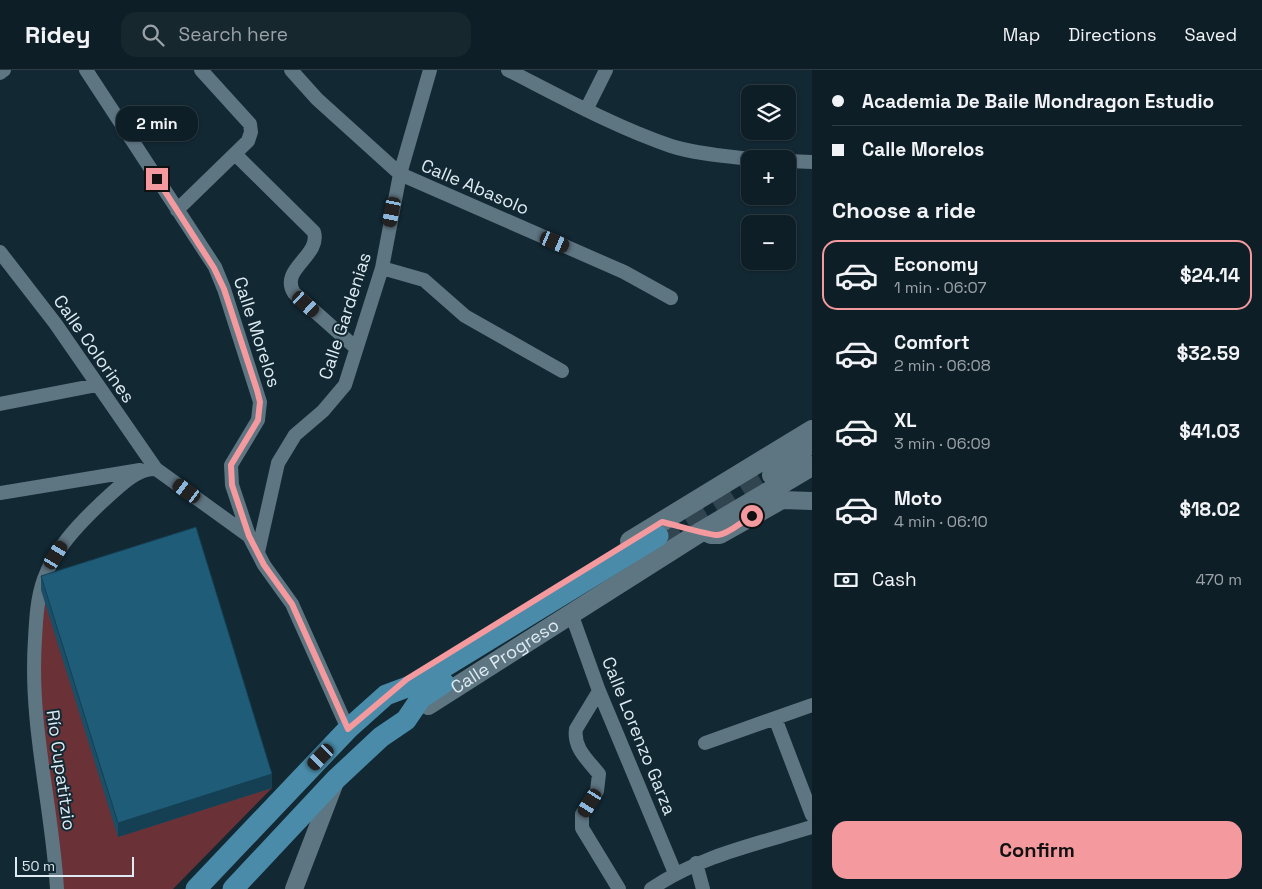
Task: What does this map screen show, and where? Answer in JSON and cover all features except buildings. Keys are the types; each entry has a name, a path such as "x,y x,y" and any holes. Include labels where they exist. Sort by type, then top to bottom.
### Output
{"main road":[{"path":"406,720 421,698 661,534 702,499 812,430"},
{"path":"732,513 746,492 791,464 805,451 812,437"},
{"name":"Calle Progreso","path":"233,889 336,779 381,737 571,613 702,531 812,466"},
{"path":"196,889 226,855 348,729 386,695 418,683 661,534 702,531 702,499"}],"street":[{"path":"0,73 4,70"},
{"name":"Calle Morelos","path":"86,70 178,210 214,268 224,289 260,402 258,420 231,465 232,485 249,536 264,565 292,604 348,729"},
{"path":"178,210 236,154 250,136 250,124 201,70"},
{"name":"Calle Abasolo","path":"291,70 318,99 400,174 624,272 671,298"},
{"name":"Calle Gardenias","path":"258,552 278,464 295,435 323,411 345,385 382,268 400,174 430,70"},
{"path":"508,70 586,110 671,146 741,158"},
{"path":"586,110 606,70"},
{"path":"236,154 314,232 314,245 290,277 290,288 356,348"},
{"path":"796,161 812,162"},
{"name":"Calle Colorines","path":"0,252 56,323 150,469 249,536"},
{"path":"382,268 424,280 465,316 562,371"},
{"path":"0,404 97,385"},
{"path":"0,493 150,469"},
{"name":"Río Cupatitzio","path":"56,889 34,708 33,659 38,601 44,579 72,533 112,494 150,469"},
{"path":"702,531 711,535 720,535 782,500 812,501"},
{"name":"Calle Lorenzo Garza","path":"571,613 599,691 675,873"},
{"path":"599,691 576,730 574,737 576,744 599,774 597,791 582,814 582,828 619,889"},
{"path":"705,743 812,705"},
{"path":"775,718 812,814"},
{"path":"294,889 336,779"},
{"path":"650,889 675,873 696,863 812,827"},
{"path":"696,863 703,889"}],"shaded area":[{"path":"41,590 272,788 173,889 62,889 36,703"}],"tunnel":[{"path":"658,536 786,459"}],"route":[{"path":"157,179 214,268 224,289 257,390 260,402 258,420 234,456 230,474 249,536 264,565 292,604 348,729 407,679 662,522 702,531 711,535 720,535 752,516"}]}
